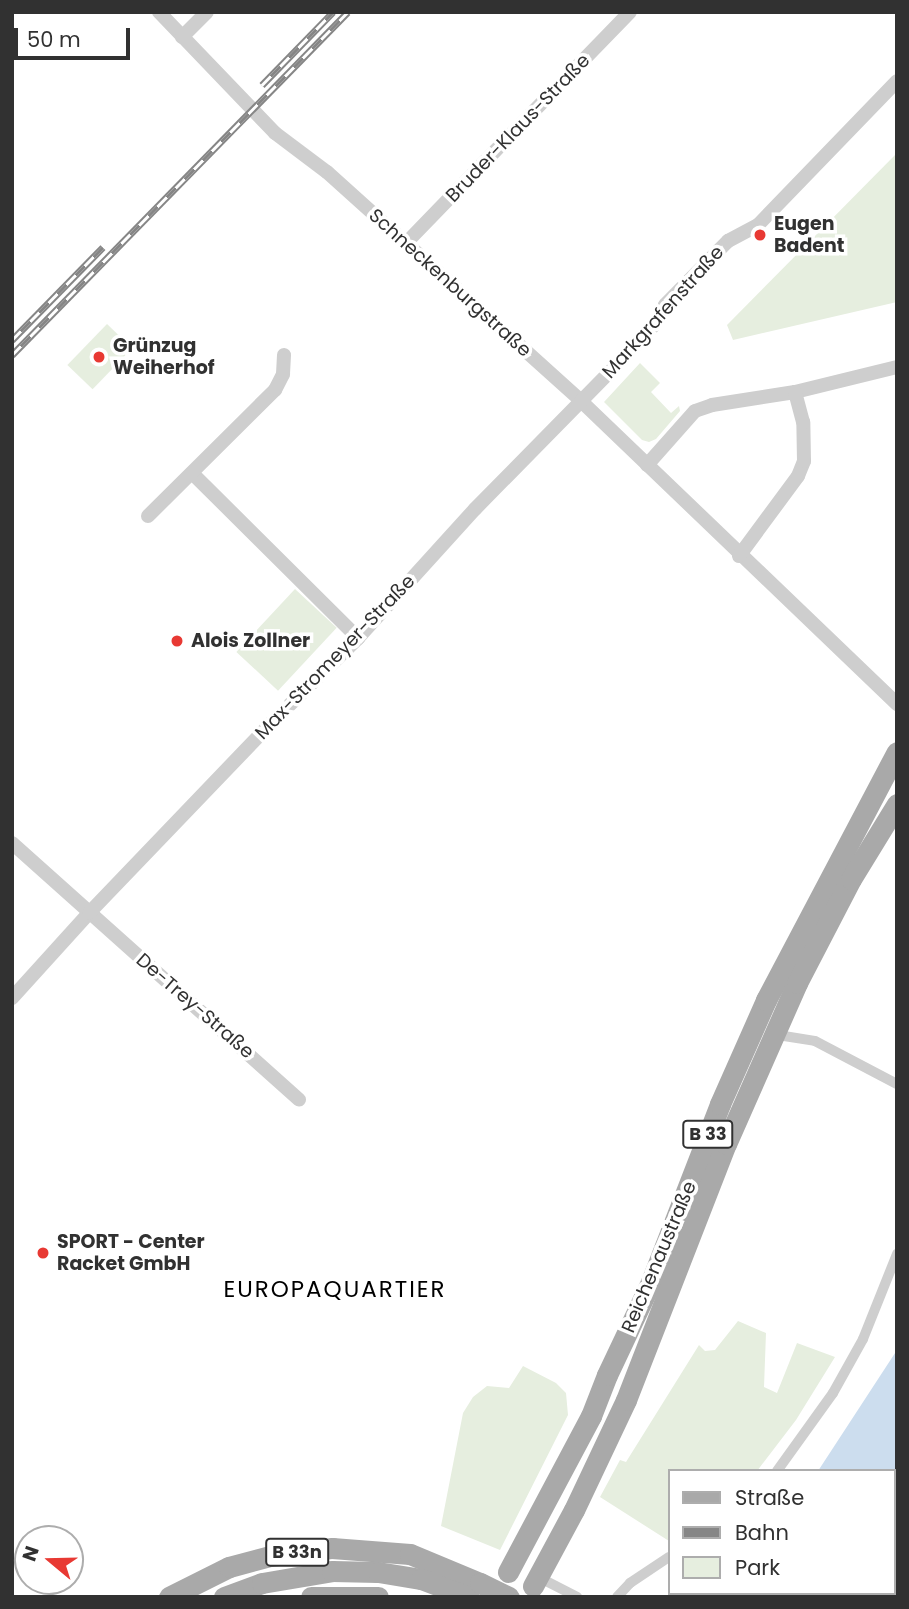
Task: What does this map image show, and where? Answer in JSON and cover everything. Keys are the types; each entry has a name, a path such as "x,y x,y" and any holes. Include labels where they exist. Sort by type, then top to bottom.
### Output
{"main road":[{"name":"Reichenaustraße","path":"897,752 766,1000 720,1104 651,1282 585,1428 509,1570 509,1577 517,1588 538,1582 574,1510 626,1400 726,1144 797,983 851,879 897,804"},
{"name":"B 33n","path":"169,1597 229,1567 270,1556 353,1548 410,1554 509,1597"},
{"name":"B 33n","path":"224,1597 262,1583 332,1571 378,1572 421,1579 469,1597"},
{"name":"B 33n","path":"311,1597 378,1597"}],"street":[{"name":"Schneckenburgstraße","path":"159,12 275,133 327,172 582,401 739,556 897,704"},
{"path":"182,37 207,12"},
{"name":"Bruder-Klaus-Straße","path":"406,243 631,12"},
{"name":"Markgrafenstraße","path":"582,401 656,323 665,305 728,241 758,225 897,81"},
{"path":"148,516 275,390 283,374 284,355"},
{"path":"647,465 695,411 712,405 795,392 897,367"},
{"path":"739,556 798,475 804,461 803,422 795,392"},
{"name":"Max-Stromeyer-Straße","path":"12,998 89,912 268,725 358,638 475,509 582,401"},
{"path":"193,474 358,638"},
{"path":"12,843 89,912"},
{"name":"De-Trey-Straße","path":"89,912 299,1100"},
{"path":"784,1036 815,1041 897,1084"},
{"path":"778,1469 833,1393 863,1339 897,1254"},
{"path":"617,1597 630,1583 668,1559"},
{"path":"538,1582 577,1597"}],"green space":[{"path":"897,153 897,302 733,340 727,325"},
{"name":"Grünzug Weiherhof","path":"107,324 132,348 93,389 67,365"},
{"path":"640,363 660,383 651,392 671,413 679,406 680,411 656,439 649,442 642,440 604,402"},
{"path":"295,589 337,628 278,691 236,652"},
{"path":"738,1321 766,1333 764,1387 777,1393 797,1343 835,1357 796,1420 759,1469 668,1469 668,1540 600,1497 620,1460 626,1462 699,1345 705,1351 715,1350"},
{"path":"523,1366 556,1383 566,1393 568,1415 500,1550 441,1526 463,1413 473,1397 487,1386 509,1388"}],"water":[{"path":"897,1350 897,1597 704,1597 895,1595 895,1469 819,1469"}],"railway":[{"path":"262,85 333,12"},
{"path":"12,355 348,12"},
{"path":"12,340 103,247"}],"place":[{"name":"Eugen Badent","path":"760,235"},
{"name":"Grünzug Weiherhof","path":"99,357"},
{"name":"Alois Zollner","path":"177,641"},
{"name":"SPORT - Center Racket GmbH","path":"43,1253"}],"district":[{"name":"EUROPAQUARTIER","path":"335,1289"}]}
